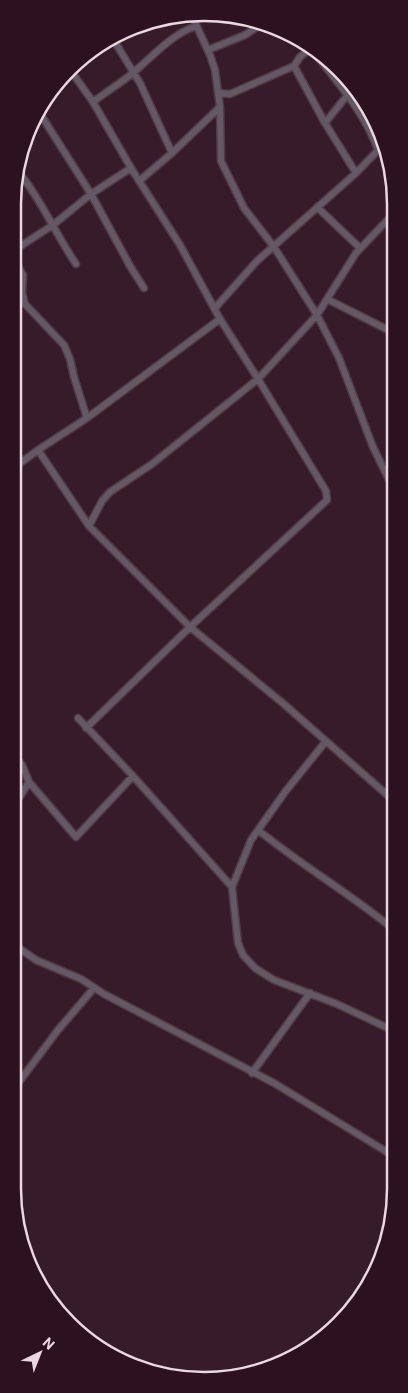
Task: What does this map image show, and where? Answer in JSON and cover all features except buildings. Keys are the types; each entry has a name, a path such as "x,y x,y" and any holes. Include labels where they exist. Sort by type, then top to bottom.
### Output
{"street":[{"path":"194,22 215,70 220,107 221,161 244,208 274,247 318,315 339,358 387,475"},
{"path":"93,102 134,72 173,39 187,29 196,26"},
{"path":"208,50 255,28"},
{"path":"116,44 134,72 172,153"},
{"path":"218,93 230,94 294,66 306,52"},
{"path":"294,66 325,123 356,173"},
{"path":"215,308 257,261 356,173 378,150 368,128 348,95 331,73"},
{"path":"74,76 93,102 131,168 180,244 220,319 326,491 327,500 190,627 86,728"},
{"path":"325,123 348,95"},
{"path":"139,180 172,153 220,107"},
{"path":"43,118 91,194 144,288"},
{"path":"21,246 52,226 91,194 131,168"},
{"path":"23,177 76,264"},
{"path":"317,207 360,248"},
{"path":"90,526 99,505 110,492 152,464 258,379 280,353 318,315 360,248 387,220"},
{"path":"21,272 23,275 22,293 25,304 64,345 88,418"},
{"path":"327,299 387,329"},
{"path":"21,462 88,418 220,319"},
{"path":"38,450 90,526 190,627 285,705 387,795"},
{"path":"78,718 133,776 232,887"},
{"path":"326,741 285,792 251,840 232,887 238,943 243,955 255,968 274,980 337,1004 387,1028"},
{"path":"21,764 29,782 76,838 133,776"},
{"path":"21,794 29,782"},
{"path":"258,830 296,860 348,894 387,924"},
{"path":"21,950 36,960 81,979 94,988 274,1084 387,1152"},
{"path":"21,1079 58,1030 94,988"},
{"path":"252,1073 310,993"}]}
